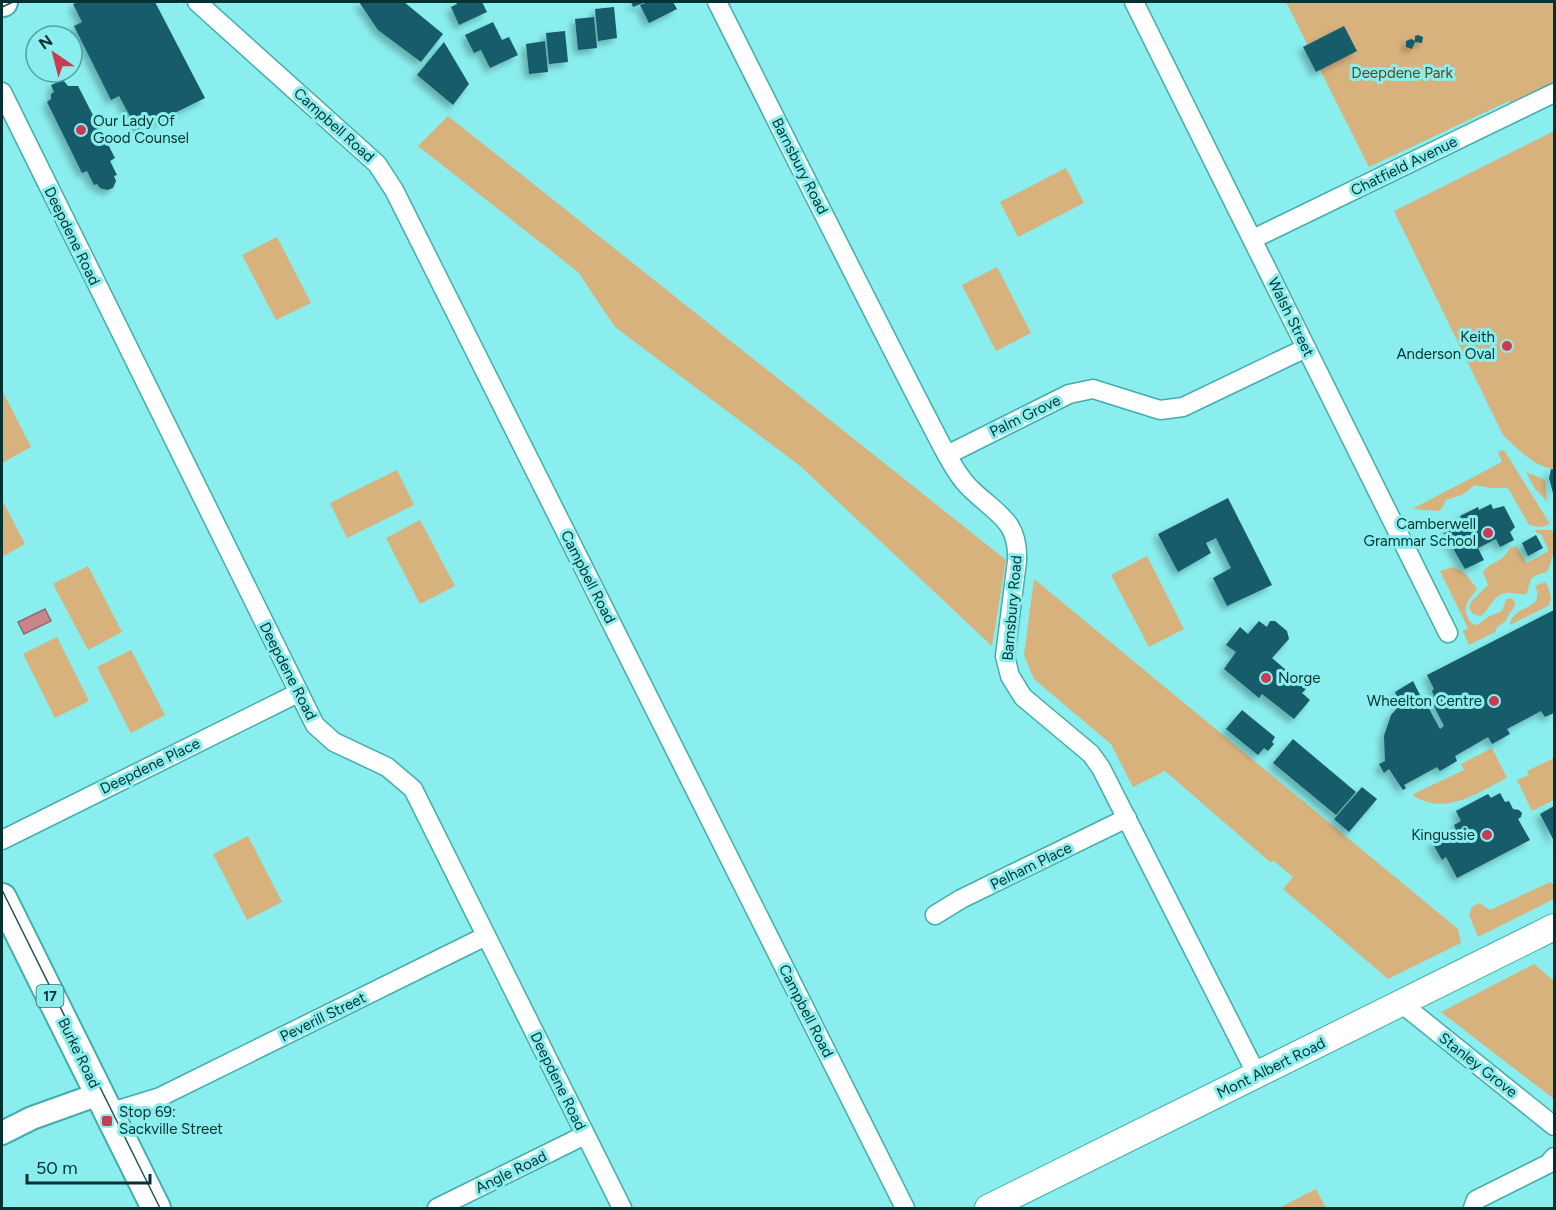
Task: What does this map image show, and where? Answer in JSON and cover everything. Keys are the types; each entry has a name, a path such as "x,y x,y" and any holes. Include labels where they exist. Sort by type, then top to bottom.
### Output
{"main road":[{"name":"Burke Road","path":"2,898 156,1209"},
{"name":"Mont Albert Road","path":"988,1209 1554,927"}],"street":[{"name":"Campbell Road","path":"197,2 377,164 394,190 905,1209"},
{"name":"Barnsbury Road","path":"717,2 873,314 947,455 966,485 1008,523 1016,538 1017,561 1005,657 1013,682 1021,694 1096,760 1257,1075"},
{"name":"Walsh Street","path":"1134,2 1448,633"},
{"path":"1549,96 1554,82"},
{"name":"Deepdene Road","path":"2,92 315,725 334,742 387,767 413,789 622,1209"},
{"name":"Chatfield Avenue","path":"1253,239 1549,96"},
{"name":"Palm Grove","path":"947,455 1069,394 1093,390 1160,410 1183,407 1306,348"},
{"name":"Deepdene Place","path":"2,840 298,693"},
{"name":"Pelham Place","path":"935,915 961,899 1127,818"},
{"name":"Peverill Street","path":"104,1104 160,1097 486,936"},
{"name":"Stanley Grove","path":"1410,999 1554,1126"},
{"path":"2,1133 32,1118 104,1104"},
{"name":"Angle Road","path":"437,1209 585,1135"},
{"path":"1473,1209 1476,1200 1548,1164 1554,1157"}],"green space":[{"name":"Deepdene Park","path":"1286,2 1554,2 1554,82 1543,99 1515,113 1509,101 1369,167"},
{"path":"448,116 1006,560 992,646 799,465 615,327 578,272 418,146"},
{"name":"Keith Anderson Oval","path":"1554,131 1554,469 1533,461 1503,435 1394,211"},
{"path":"1066,168 1084,203 1018,237 1000,202"},
{"path":"277,237 311,303 276,320 242,255"},
{"path":"997,267 1031,333 996,351 962,285"},
{"path":"2,390 31,447 2,463"},
{"path":"1504,450 1550,524 1541,527 1529,525 1508,488 1475,485 1462,495 1446,500 1440,511 1412,509 1502,462 1498,452"},
{"path":"397,470 414,505 347,538 330,503"},
{"path":"1526,472 1545,480 1547,501 1535,489"},
{"path":"2,500 25,544 2,557"},
{"path":"420,520 455,586 420,604 386,538"},
{"path":"1535,530 1552,530 1553,551 1547,572 1531,579 1526,594 1502,594 1481,616 1473,614 1469,608 1471,602 1488,585 1483,572 1503,557 1510,548 1516,546 1527,563 1547,552 1548,549 1541,534"},
{"path":"1147,556 1184,629 1149,647 1111,575"},
{"path":"88,566 122,632 88,650 53,584"},
{"path":"1454,567 1466,574 1477,589 1466,605 1466,614 1472,624 1477,625 1502,611 1506,599 1511,598 1515,602 1506,621 1497,627 1495,632 1469,645 1463,631 1468,628 1440,571"},
{"path":"1034,579 1458,929 1461,943 1388,979 1283,889 1293,877 1274,861 1270,862 1165,771 1133,787 1111,744 1034,679 1024,655"},
{"path":"1546,582 1551,597 1548,606 1510,625 1516,614 1533,604 1537,594 1535,586"},
{"path":"57,637 89,701 55,718 23,654"},
{"path":"131,650 165,715 131,733 97,667"},
{"path":"1492,748 1507,778 1451,803 1427,802 1413,794 1464,770 1461,764"},
{"path":"1554,758 1554,800 1532,811 1517,780 1529,775 1527,771"},
{"path":"248,836 282,902 247,920 213,854"},
{"path":"1550,882 1554,885 1554,899 1478,937 1469,915 1472,907 1479,903 1490,910"},
{"path":"1534,964 1554,981 1554,1099 1441,1012"},
{"path":"1316,1189 1326,1208 1281,1207"}],"shaded area":[{"path":"45,609 51,621 24,634 18,622"}],"building":[{"path":"79,2 155,2 205,98 138,131 119,96 111,100 84,46 84,24 78,24 82,22 73,4"},
{"path":"359,2 404,2 443,34 421,62 378,30"},
{"path":"456,2 482,2 487,12 459,25 451,7 457,4"},
{"path":"631,2 646,2 633,7"},
{"path":"648,2 673,2 677,9 649,23 640,5"},
{"path":"614,7 617,38 598,41 595,9"},
{"path":"594,17 597,48 578,50 575,19"},
{"path":"493,22 502,40 509,37 518,55 490,68 481,50 474,53 465,35"},
{"path":"1344,26 1357,51 1316,72 1303,47"},
{"path":"565,31 568,62 549,64 546,33"},
{"path":"1415,36 1423,37 1422,43 1415,42 1412,49 1406,47 1406,41 1411,39 1415,41"},
{"path":"545,41 548,72 529,74 526,44"},
{"path":"444,42 469,84 453,105 417,75"},
{"name":"Our Lady Of Good Counsel","path":"51,85 78,86 115,158 110,161 117,175 114,176 116,181 113,188 107,190 100,188 97,184 94,185 87,171 82,173 47,102 54,92"},
{"path":"1551,469 1554,470 1554,497 1549,478"},
{"path":"1228,498 1272,585 1227,606 1213,578 1231,568 1216,538 1206,543 1211,553 1178,572 1158,534"},
{"path":"1491,504 1493,509 1504,506 1515,527 1510,532 1514,540 1500,547 1496,539 1478,548 1484,560 1465,569 1444,533 1453,528 1450,524 1461,518 1460,516 1478,507 1479,510"},
{"path":"1536,535 1543,548 1528,556 1522,543"},
{"name":"Wheelton Centre","path":"1554,610 1554,713 1545,717 1541,711 1507,729 1510,734 1492,744 1488,737 1455,756 1457,761 1440,771 1437,767 1404,785 1406,788 1403,790 1389,769 1384,773 1379,764 1385,761 1384,736 1391,715 1401,704 1395,692 1413,681 1421,697 1426,697 1426,703 1440,729 1444,726 1432,702 1436,700 1432,691 1434,689 1427,675"},
{"name":"Norge","path":"1259,621 1267,627 1270,621 1275,621 1287,631 1289,639 1272,658 1307,688 1302,693 1310,700 1294,719 1262,694 1259,698 1224,669 1236,652 1226,645 1240,627 1248,634"},
{"path":"1242,710 1275,737 1272,742 1274,744 1268,751 1264,748 1258,755 1226,729"},
{"path":"1293,739 1356,792 1336,815 1273,763"},
{"path":"1362,787 1377,799 1349,832 1334,819"},
{"name":"Kingussie","path":"1500,793 1505,802 1509,801 1513,809 1522,813 1518,819 1530,840 1457,878 1446,857 1442,860 1432,842 1456,830 1454,825 1461,821 1456,811 1488,794 1491,798"},
{"path":"1554,806 1554,841 1540,814"}],"tram line":[{"path":"2,7 13,2"},
{"path":"2,890 160,1208"}],"place":[{"name":"Our Lady Of Good Counsel","path":"81,130"},
{"name":"Keith Anderson Oval","path":"1507,346"},
{"name":"Camberwell Grammar School","path":"1488,533"},
{"name":"Norge","path":"1266,678"},
{"name":"Wheelton Centre","path":"1494,701"},
{"name":"Kingussie","path":"1487,835"},
{"name":"Stop 69: Sackville Street","path":"107,1121"}]}
